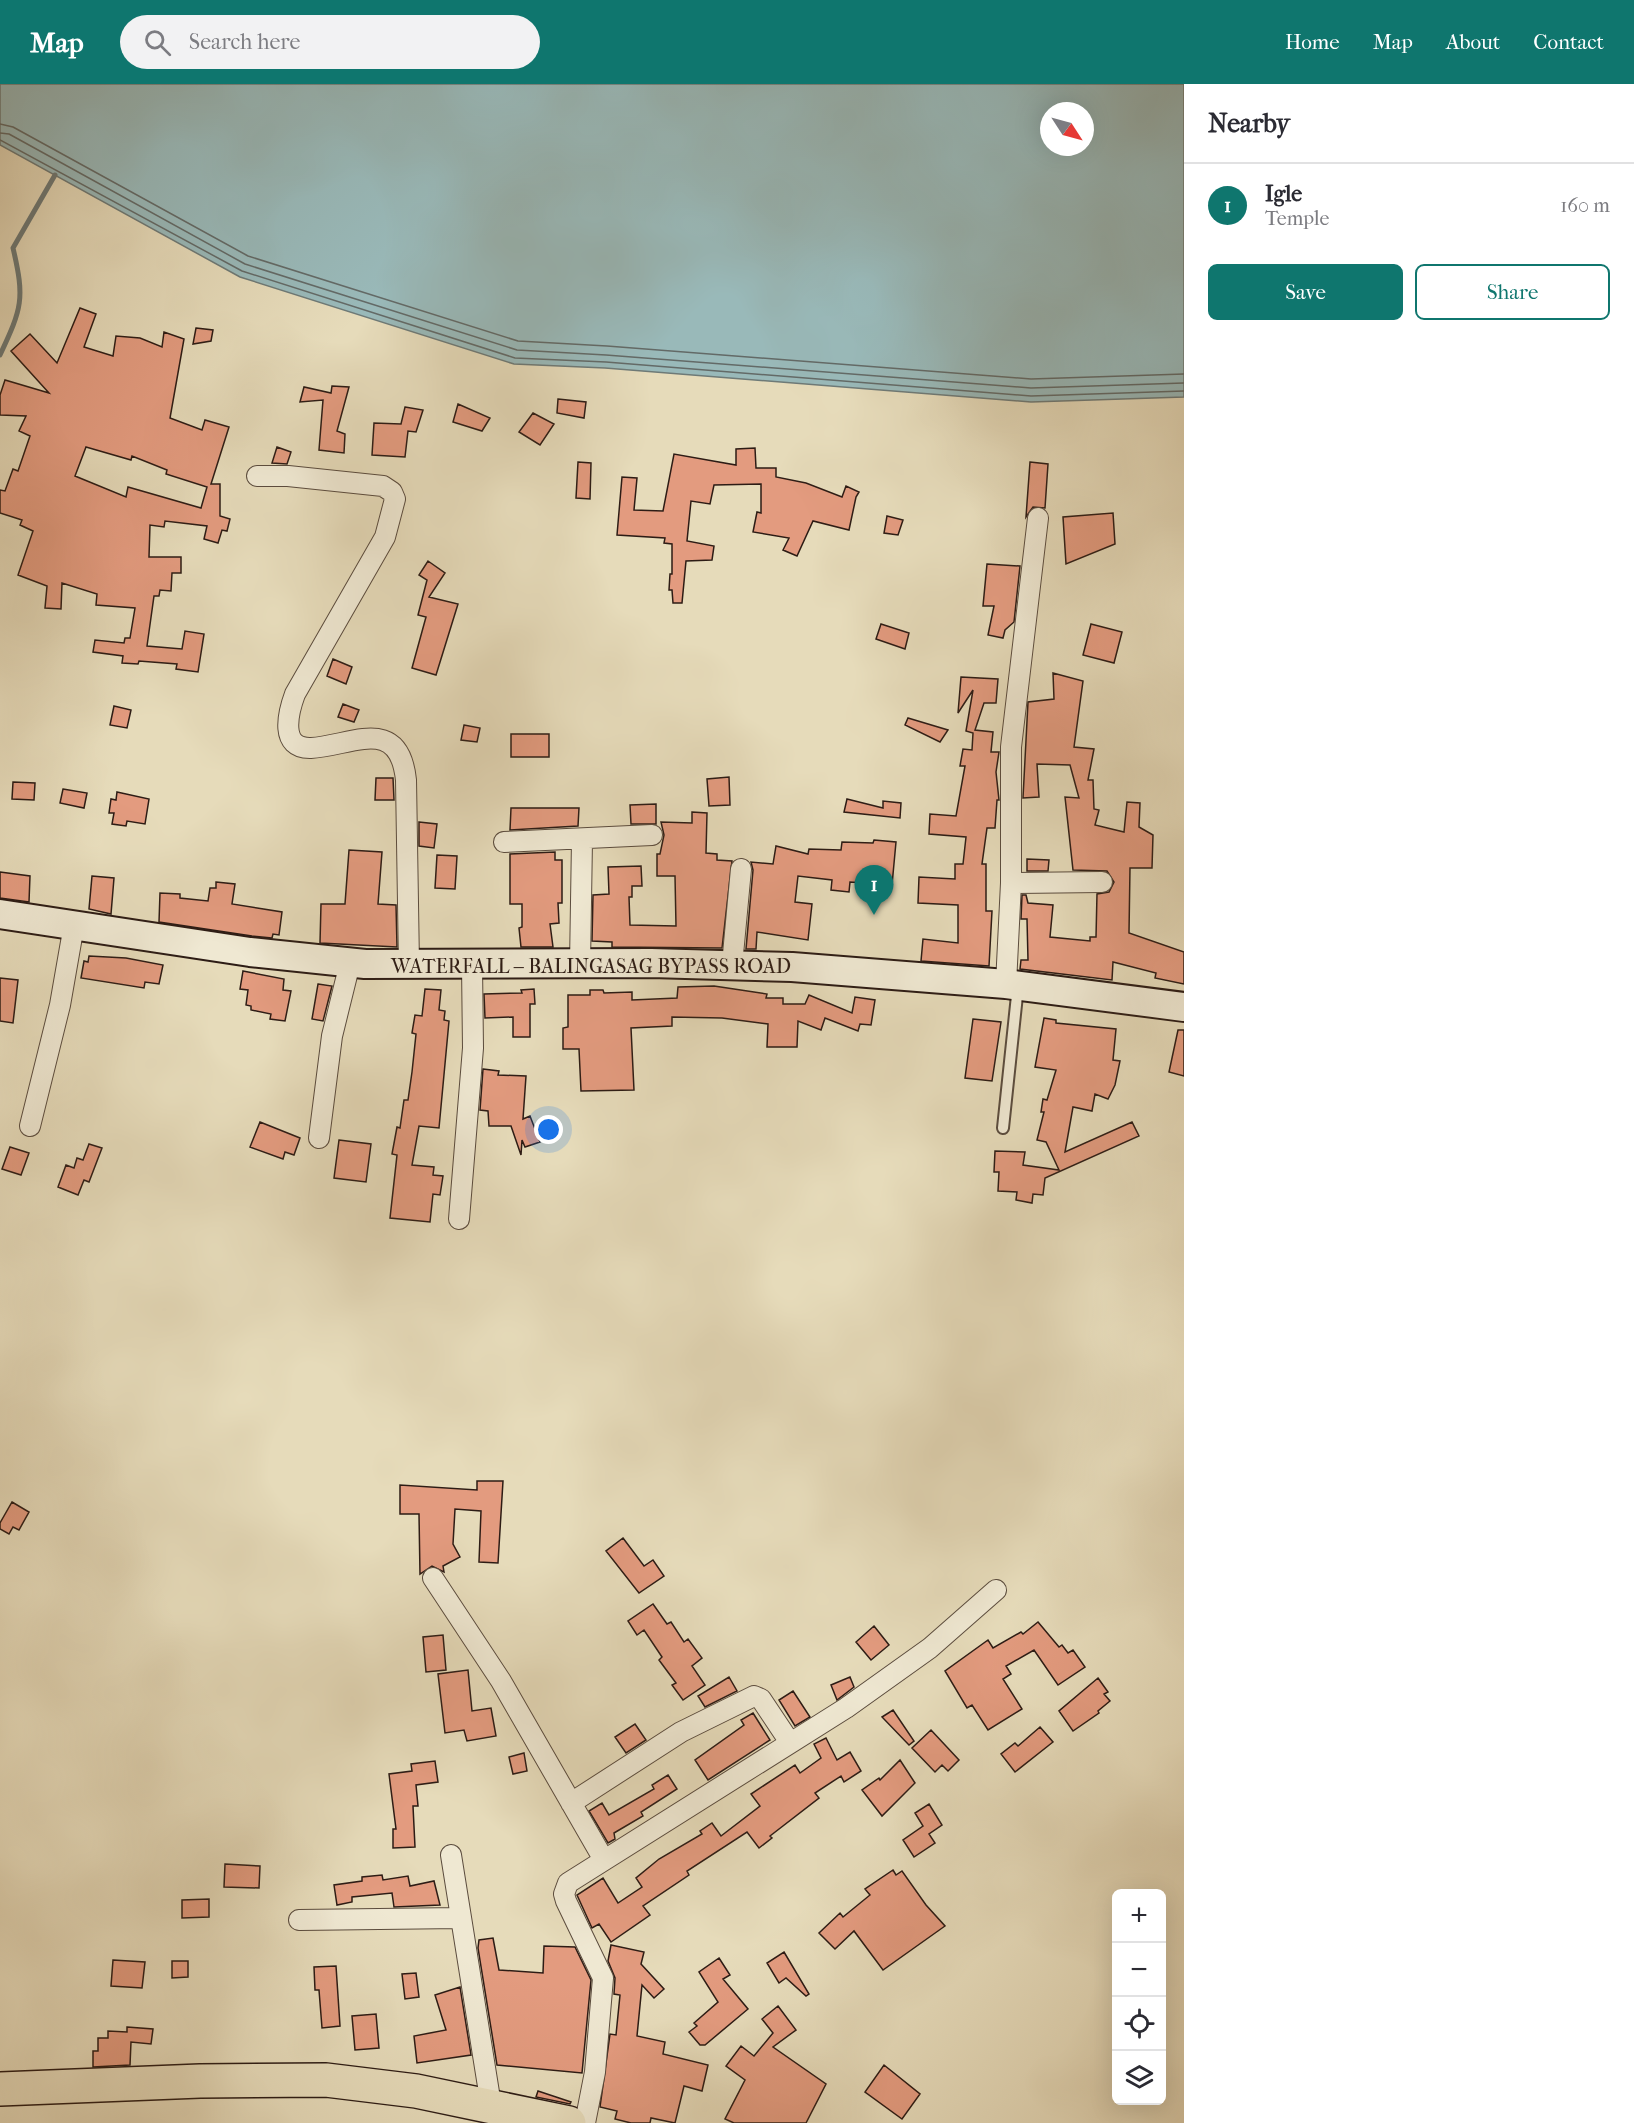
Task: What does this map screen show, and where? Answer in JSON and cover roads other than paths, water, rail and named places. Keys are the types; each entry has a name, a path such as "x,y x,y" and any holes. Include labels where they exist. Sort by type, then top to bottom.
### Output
{"highway":[{"path":"0,2089 200,2080 326,2079 416,2091 569,2123"}],"main road":[{"name":"WATERFALL ‒ BALINGASAG BYPASS ROAD","path":"0,914 250,952 350,963 792,967 1012,985 1184,1007"}],"street":[{"path":"257,476 288,476 382,486 392,492 394,499 385,537 295,694 287,714 287,728 292,741 301,747 313,748 350,739 371,737 394,748 401,758 406,780 409,965"},
{"path":"1012,985 1011,747 1038,518"},
{"path":"504,842 652,835"},
{"path":"580,964 582,840"},
{"path":"732,965 741,869"},
{"path":"1011,883 1102,882"},
{"path":"30,1126 60,1005 74,926"},
{"path":"319,1138 332,1036 350,963"},
{"path":"459,1219 473,1048 472,965"},
{"path":"433,1578 501,1681 604,1860"},
{"path":"585,2123 595,2072 603,1978 564,1894 568,1883 789,1741 846,1708 910,1663 996,1590"},
{"path":"571,1803 681,1732 754,1696 761,1699 789,1741"},
{"path":"451,1855 459,1918 490,2105"},
{"path":"299,1920 459,1918"}],"lane":[{"path":"1004,1128 1012,985"}],"water":[{"path":"0,84 1184,84 1184,397 1031,402 605,368 514,364 240,277 0,145"}],"waterway":[{"path":"0,355 13,326 19,303 19,280 13,248 55,175"}],"place":[{"name":"Igle","path":"874,915"}]}
